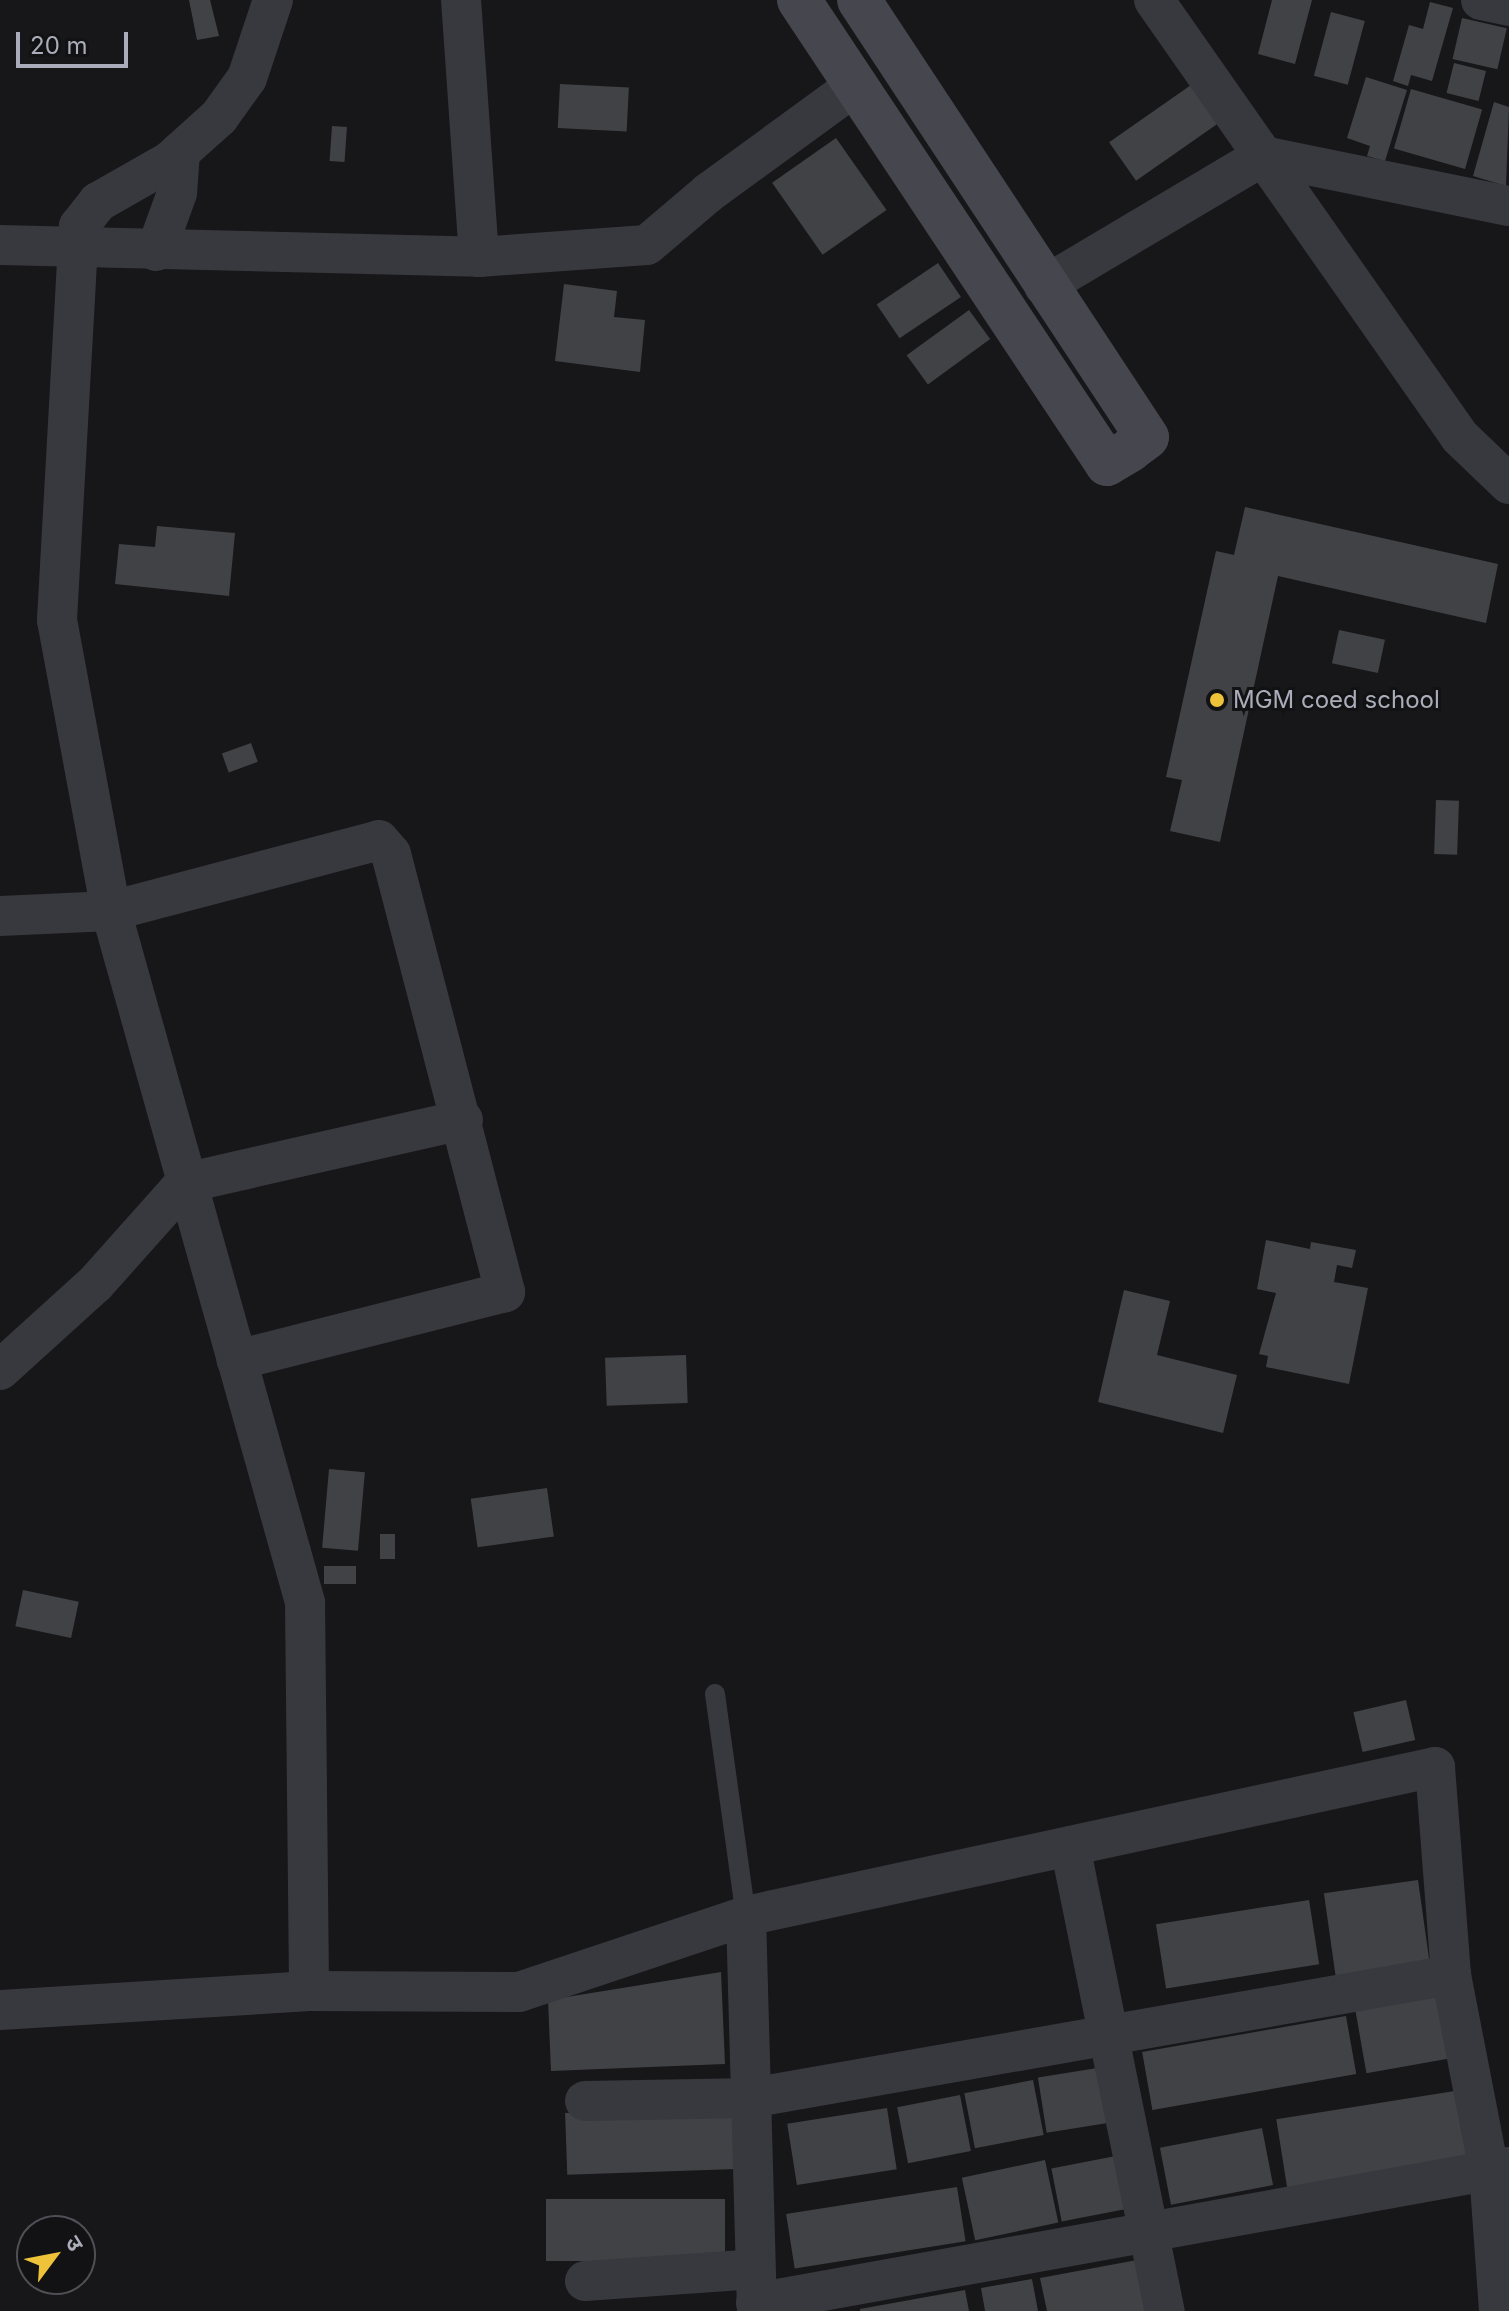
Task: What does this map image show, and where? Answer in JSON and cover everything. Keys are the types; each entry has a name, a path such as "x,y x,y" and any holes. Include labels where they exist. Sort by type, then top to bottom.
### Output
{"main road":[{"path":"799,0 1107,464 1147,437 1044,286 859,0"}],"street":[{"path":"273,0 247,78 219,117 180,152 98,202 79,226 57,620 111,911 305,1602 309,1991"},
{"path":"461,0 479,257"},
{"path":"1154,0 1460,437 1509,484"},
{"path":"1481,0 1509,6"},
{"path":"0,245 76,250 479,257 647,245 708,193 855,86"},
{"path":"156,251 177,193 180,152"},
{"path":"1044,286 1263,156 1509,206"},
{"path":"0,916 111,911 379,840 391,854 463,1120 505,1292 236,1360"},
{"path":"0,1370 95,1284 185,1183 463,1120"},
{"path":"0,2010 309,1991 519,1992 746,1916 1435,1767 1451,1975 1499,2169 1499,2311"},
{"path":"1070,1846 1165,2311"},
{"path":"746,1916 756,2294"},
{"path":"585,2101 751,2098 1109,2038 1451,1975"},
{"path":"585,2281 756,2294 1150,2233 1499,2169"}],"lane":[{"path":"715,1694 746,1916"}],"building":[{"path":"189,0 210,0 219,36 197,40"},
{"path":"1272,0 1312,0 1295,64 1258,54"},
{"path":"1430,2 1453,8 1432,81 1411,75 1408,86 1393,81 1409,25 1423,29"},
{"path":"1331,12 1365,21 1348,85 1314,76"},
{"path":"1462,18 1507,28 1497,69 1453,59"},
{"path":"1454,63 1486,71 1479,101 1447,93"},
{"path":"1366,77 1407,90 1385,161 1367,156 1370,146 1347,138"},
{"path":"560,84 629,88 627,132 558,128"},
{"path":"1191,85 1218,124 1136,181 1109,142"},
{"path":"1411,89 1482,109 1465,169 1394,149"},
{"path":"1494,102 1509,107 1506,186 1473,176"},
{"path":"332,126 347,127 345,162 330,161"},
{"path":"836,138 886,210 823,255 772,183"},
{"path":"938,263 961,297 900,338 877,304"},
{"path":"564,284 617,291 614,317 645,320 640,372 555,361"},
{"path":"969,310 990,339 928,384 907,355"},
{"name":"MGM coed school","path":"1245,507 1498,564 1486,623 1278,576 1220,842 1170,831 1182,780 1166,777 1216,551 1234,555"},
{"path":"157,526 235,533 229,596 115,584 119,544 155,547"},
{"path":"1339,630 1385,640 1378,673 1332,663"},
{"path":"251,743 258,762 229,772 222,754"},
{"path":"1436,800 1459,801 1457,855 1434,854"},
{"path":"1266,1240 1310,1249 1311,1242 1356,1250 1352,1268 1337,1265 1334,1282 1368,1288 1349,1384 1266,1367 1268,1356 1259,1354 1276,1293 1257,1289"},
{"path":"1124,1290 1170,1301 1157,1355 1237,1375 1223,1433 1098,1402"},
{"path":"686,1355 688,1403 607,1406 605,1358"},
{"path":"329,1469 365,1472 358,1551 322,1548"},
{"path":"547,1488 554,1537 478,1547 471,1499"},
{"path":"380,1534 395,1534 395,1559 380,1559"},
{"path":"324,1566 356,1566 356,1584 324,1584"},
{"path":"23,1590 79,1602 71,1638 15,1626"},
{"path":"1406,1700 1415,1740 1363,1752 1353,1712"},
{"path":"1418,1880 1430,1966 1336,1979 1324,1893"},
{"path":"1309,1900 1319,1964 1166,1988 1156,1924"},
{"path":"721,1972 725,2064 551,2071 548,2000"},
{"path":"1441,1995 1452,2058 1366,2073 1355,2010"},
{"path":"1346,2016 1356,2074 1152,2110 1142,2052"},
{"path":"1110,2066 1119,2121 1047,2133 1038,2077"},
{"path":"1033,2080 1044,2135 975,2148 964,2093"},
{"path":"1461,2090 1473,2168 1289,2197 1276,2119"},
{"path":"960,2095 971,2151 908,2163 897,2107"},
{"path":"734,2107 736,2169 567,2175 565,2113"},
{"path":"887,2108 897,2169 797,2185 787,2124"},
{"path":"1262,2128 1273,2185 1171,2205 1160,2148"},
{"path":"1126,2154 1136,2207 1062,2222 1051,2169"},
{"path":"1045,2160 1058,2223 975,2240 962,2178"},
{"path":"957,2187 966,2241 795,2268 786,2214"},
{"path":"546,2199 725,2199 725,2261 546,2261"},
{"path":"1148,2258 1158,2311 1047,2311 1040,2278"},
{"path":"1032,2279 1038,2311 985,2311 981,2288"},
{"path":"965,2290 969,2311 860,2311 860,2309"}],"place":[{"name":"MGM coed school","path":"1217,700"}]}
